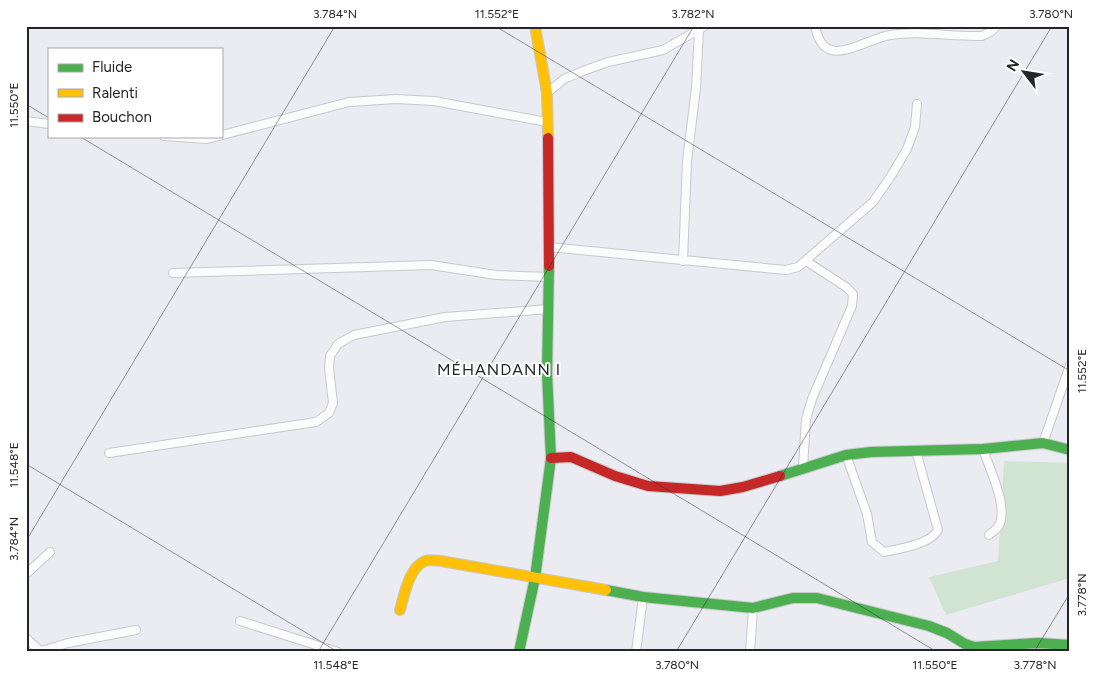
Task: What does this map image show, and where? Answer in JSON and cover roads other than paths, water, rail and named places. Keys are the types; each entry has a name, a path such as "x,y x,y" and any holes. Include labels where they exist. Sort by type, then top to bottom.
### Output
{"street":[{"path":"519,652 535,578 551,458 547,373 549,247 547,92 535,26"},
{"path":"815,26 818,38 824,46 832,51 843,50 889,35 911,33 982,36 992,31 996,26"},
{"path":"547,92 564,79 583,71 608,62 663,50 702,28"},
{"path":"683,261 687,161 702,28"},
{"path":"222,136 349,102 396,99 434,101 547,122"},
{"path":"549,247 786,270 798,267 873,202 907,149 915,128 917,104"},
{"path":"26,121 48,124"},
{"path":"186,138 207,140 214,138"},
{"path":"802,467 806,418 853,300 853,294 846,287 806,261"},
{"path":"173,273 431,265 496,275 549,277"},
{"path":"108,453 316,422 329,413 333,403 329,368 330,356 338,344 354,335 445,317 549,309"},
{"path":"1043,443 1070,365"},
{"path":"551,458 571,457 615,476 648,486 720,491 743,487 802,467 846,455 871,452 983,449 1043,443 1070,450"},
{"path":"983,449 1001,502 1002,516 998,526 989,535"},
{"path":"846,455 867,514 872,542 884,552 928,540 938,530 916,451"},
{"path":"26,574 50,552"},
{"path":"400,610 413,574 418,566 426,560 441,561 643,597 753,608 793,598 817,598 929,626 974,647 1038,643 1070,645"},
{"path":"636,652 643,597"},
{"path":"750,652 753,608"},
{"path":"240,621 338,652"},
{"path":"26,638 41,652 68,644 136,630"}],"district":[{"name":"MÉHANDANN I","path":"499,369"}]}
